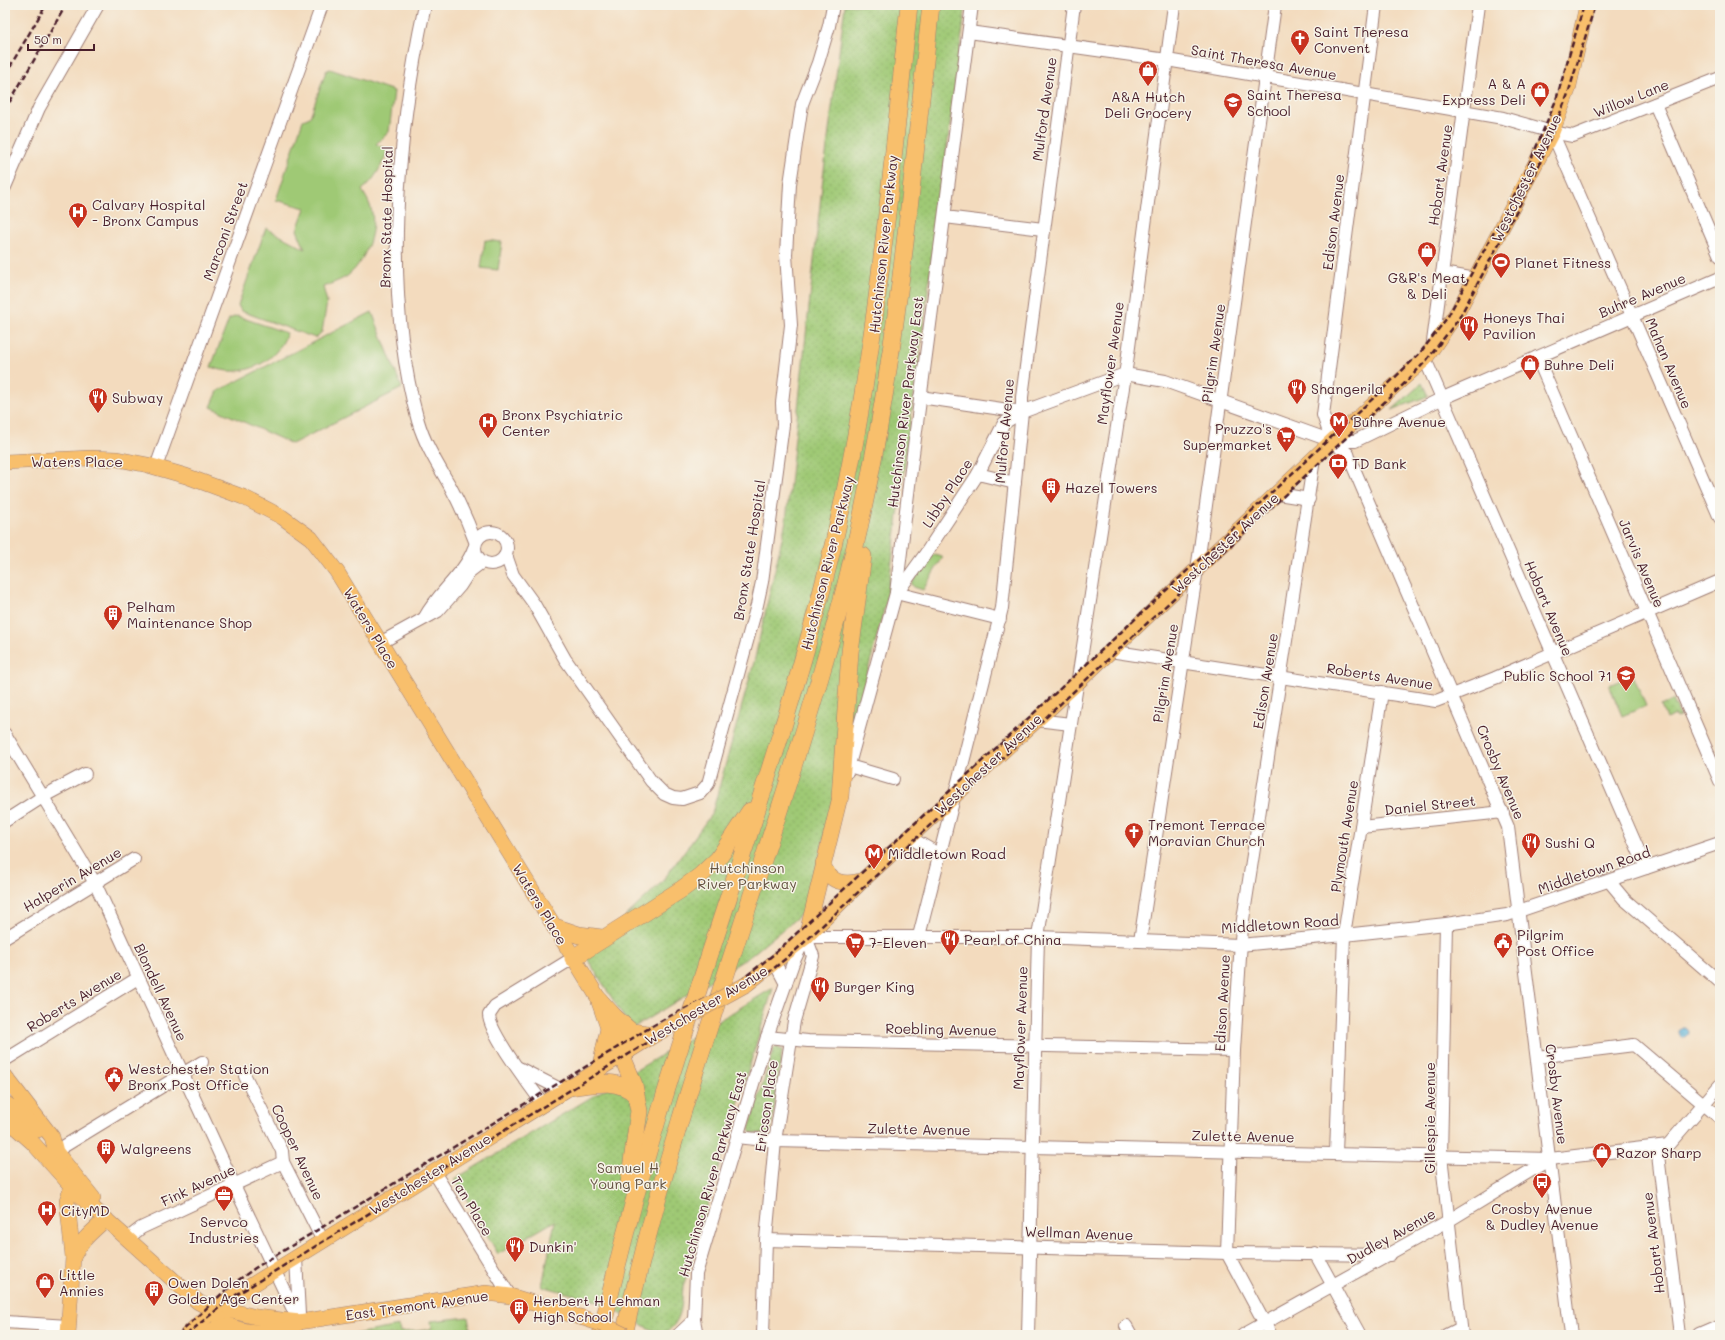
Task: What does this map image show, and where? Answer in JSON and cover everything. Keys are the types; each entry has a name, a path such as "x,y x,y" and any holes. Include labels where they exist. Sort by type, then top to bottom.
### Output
{"highway":[{"name":"Hutchinson River Parkway","path":"601,1335 623,1244 650,1144 803,658 828,568 858,428 879,289 909,5"},
{"name":"Hutchinson River Parkway","path":"625,1335 646,1237 670,1152 817,686 854,548 878,435 894,344 931,5"},
{"path":"840,797 852,624 871,513 878,435"},
{"path":"573,958 602,938 682,889 711,866 724,851 760,796"},
{"path":"554,927 579,935 602,938"},
{"path":"623,1244 626,1197 639,1116 639,1105 625,1054"},
{"path":"567,1089 600,1083 616,1084 629,1089 636,1095"}],"main road":[{"name":"Westchester Avenue","path":"187,1335 213,1310 656,1034 747,984 807,941 863,880 1077,683 1278,494 1332,441 1428,354 1458,311 1476,279 1552,132 1568,90 1588,5"},
{"name":"Waters Place","path":"5,462 103,458 134,462 156,467 257,502 282,517 311,538 337,572 597,996 611,1022 625,1054"},
{"path":"807,941 823,863 840,797"},
{"path":"823,863 831,879 850,884 863,880"},
{"path":"599,1070 611,1022 632,1031 656,1034"},
{"path":"5,1076 52,1137 51,1151"},
{"path":"5,1103 18,1112 47,1141 51,1151 74,1182 106,1219 198,1302 213,1310"},
{"path":"5,1118 23,1133 51,1151"},
{"path":"68,1330 73,1257 67,1200 74,1182"},
{"path":"73,1257 87,1235 106,1219"},
{"name":"East Tremont Avenue","path":"299,1322 289,1329 262,1333 246,1331 228,1326 217,1318 213,1310 228,1310 256,1317 299,1322 486,1293 510,1296 604,1324 625,1335"},
{"path":"205,1335 215,1328 228,1326"}],"street":[{"path":"5,187 39,108 98,5"},
{"name":"Marconi Street","path":"156,467 322,5"},
{"name":"Bronx State Hospital","path":"425,5 411,78 402,150 398,236 402,327 410,385 418,422 429,449 465,515 475,545"},
{"name":"Bronx State Hospital","path":"506,556 514,575 534,604 565,658 651,781 664,794 673,798 682,799 700,793 708,784 720,746 752,627 762,582 783,425 782,403 791,325 786,255 790,184 802,104 818,63 830,26 833,5"},
{"name":"Hutchinson River Parkway East","path":"840,797 896,594 920,397 972,5"},
{"name":"Mulford Avenue","path":"920,936 953,797 1000,619 1015,483 1022,412 1022,397 1043,229 1074,5"},
{"name":"Mayflower Avenue","path":"1028,1335 1031,1146 1038,937 1125,374 1174,5"},
{"name":"Pilgrim Avenue","path":"1140,941 1222,402 1275,5"},
{"name":"Edison Avenue","path":"1332,441 1323,415 1376,5"},
{"name":"Hobart Avenue","path":"1478,5 1442,273 1428,354 1442,398 1646,868"},
{"name":"Saint Theresa Avenue","path":"969,32 1167,60 1503,118 1552,132"},
{"name":"Willow Lane","path":"1552,132 1573,136 1720,78"},
{"path":"1655,104 1720,256"},
{"name":"Mahan Avenue","path":"1552,132 1720,518"},
{"path":"944,217 1043,229"},
{"path":"1442,273 1476,279"},
{"name":"Buhre Avenue","path":"1125,374 1164,381 1332,441 1355,441 1442,398 1720,278"},
{"name":"Jarvis Avenue","path":"1537,357 1720,781"},
{"path":"920,397 1022,412 1125,374"},
{"name":"Libby Place","path":"896,594 926,553 978,474 1004,423 1022,412"},
{"name":"Crosby Avenue","path":"1332,441 1348,454 1502,812 1510,834 1571,1335"},
{"name":"Edison Avenue","path":"1227,1253 1232,1151 1234,1050 1240,945 1314,459"},
{"path":"978,474 1015,483"},
{"path":"1278,494 1309,499"},
{"name":"Bronx State Hospital","path":"465,515 486,532"},
{"path":"380,643 438,611 460,586 469,572 488,563 500,562 506,556 508,546 504,537 496,532 486,532 480,535 470,559 432,603 426,617"},
{"path":"475,545 476,556 488,563"},
{"name":"Bronx State Hospital","path":"488,563 514,575"},
{"name":"Roberts Avenue","path":"1110,651 1281,676 1436,701 1452,696 1553,654 1720,581"},
{"path":"896,594 1000,619"},
{"name":"Plymouth Avenue","path":"1336,1153 1344,935 1382,692"},
{"path":"1036,720 1071,724"},
{"name":"Blondell Avenue","path":"5,734 44,796 95,883 234,1185 299,1322"},
{"path":"849,766 892,779"},
{"path":"5,821 44,796 85,774"},
{"name":"Daniel Street","path":"1361,827 1502,812"},
{"path":"909,837 940,855"},
{"name":"Middletown Road","path":"807,941 920,936 1038,937 1240,945 1344,935 1446,924 1507,915 1646,868 1718,846"},
{"name":"Halperin Avenue","path":"5,938 134,859"},
{"path":"1608,881 1624,899 1720,982"},
{"name":"Gillespie Avenue","path":"1446,924 1441,1156 1461,1331"},
{"path":"767,1037 793,962 807,941"},
{"name":"Ericson Place","path":"763,1335 766,1240 775,1141 794,1021 813,956 807,941"},
{"path":"543,1104 516,1067 492,1028 489,1015 495,1006 573,958"},
{"path":"775,963 786,984"},
{"name":"Roberts Avenue","path":"5,1060 138,978"},
{"name":"Hutchinson River Parkway East","path":"697,1335 694,1320 696,1274 767,1037"},
{"name":"Roebling Avenue","path":"767,1037 791,1040 1234,1050"},
{"path":"1536,1057 1634,1045 1720,1118"},
{"path":"51,1151 202,1062"},
{"path":"516,1067 567,1089"},
{"name":"Cooper Avenue","path":"245,1076 282,1151 283,1162 323,1241"},
{"name":"Zulette Avenue","path":"737,1137 775,1141 1550,1159 1668,1145 1720,1084"},
{"name":"Hobart Avenue","path":"1657,1147 1680,1335"},
{"name":"Dudley Avenue","path":"1243,1335 1390,1255 1550,1159"},
{"name":"Fink Avenue","path":"127,1239 141,1228 283,1162"},
{"name":"Tan Place","path":"434,1172 510,1296"},
{"name":"Wellman Avenue","path":"766,1240 1227,1253 1390,1255"},
{"path":"1227,1253 1271,1335"},
{"path":"1315,1253 1360,1335"},
{"path":"296,1258 299,1322"},
{"path":"678,1335 694,1320"},
{"path":"5,1322 68,1330"},
{"path":"1699,1335 1720,1326"},
{"path":"1447,1335 1461,1331"}],"green space":[{"name":"Hutchinson River Parkway","path":"845,5 966,5 887,598 805,911 749,957 631,1029 585,955 662,882 712,813 754,662 786,521 822,186"},
{"path":"330,69 394,91 389,132 376,144 388,150 381,167 367,186 362,190 372,213 373,221 370,239 363,257 352,271 346,277 323,287 327,302 322,332 315,338 241,311 238,305 266,228 305,249 297,230 305,208 276,200 303,120 310,117 326,71"},
{"path":"485,240 502,242 498,270 481,268"},
{"path":"372,312 402,388 292,444 211,407 218,391"},
{"path":"237,316 287,333 282,344 275,353 266,361 256,366 246,370 234,371 211,367 229,319"},
{"path":"1422,383 1428,396 1392,410"},
{"path":"931,554 943,557 923,590 914,587 911,584"},
{"path":"1633,675 1646,706 1622,716 1609,685"},
{"path":"1673,700 1680,716 1677,717 1676,715 1666,719 1661,706"},
{"name":"Samuel H Young Park","path":"773,988 683,1287 680,1312 676,1323 672,1328 666,1333 656,1332 596,1301 542,1286 555,1221 498,1254 455,1179"},
{"path":"778,1047 782,1051 771,1130 766,1134 751,1133 749,1129 774,1048"},
{"path":"468,1317 471,1335 350,1335 399,1326 400,1332 426,1330 432,1328 431,1321"}],"water":[{"path":"1681,1027 1685,1027 1687,1028 1687,1036 1681,1037 1678,1034 1678,1030"}],"railway":[{"path":"5,75 46,5"},
{"path":"5,110 66,5"},
{"path":"178,1335 230,1286 255,1268 664,1019 726,989 744,978 773,955 1381,391 1420,353 1447,318 1522,181 1556,100 1584,5"},
{"path":"722,1003 762,978 795,951 1405,383 1426,361 1458,320 1533,180 1568,94 1595,5"},
{"path":"186,1335 231,1298 727,994"}],"place":[{"name":"Saint Theresa Convent","path":"1300,56"},
{"name":"A&A Hutch Deli Grocery","path":"1148,87"},
{"name":"A & A Express Deli","path":"1540,108"},
{"name":"Saint Theresa School","path":"1233,119"},
{"name":"Calvary Hospital - Bronx Campus","path":"78,229"},
{"name":"G&R's Meat & Deli","path":"1427,268"},
{"name":"Planet Fitness","path":"1501,279"},
{"name":"Honeys Thai Pavilion","path":"1469,342"},
{"name":"Buhre Deli","path":"1530,381"},
{"name":"Shangerila","path":"1297,405"},
{"name":"Subway","path":"98,414"},
{"name":"Buhre Avenue","path":"1339,438"},
{"name":"Bronx Psychiatric Center","path":"488,439"},
{"name":"Pruzzo's Supermarket","path":"1286,453"},
{"name":"TD Bank","path":"1338,480"},
{"name":"Hazel Towers","path":"1051,504"},
{"name":"Pelham Maintenance Shop","path":"113,631"},
{"name":"Public School 71","path":"1626,692"},
{"name":"Tremont Terrace Moravian Church","path":"1134,849"},
{"name":"Sushi Q","path":"1531,859"},
{"name":"Middletown Road","path":"874,870"},
{"name":"Pearl of China","path":"950,956"},
{"name":"7-Eleven","path":"855,959"},
{"name":"Pilgrim Post Office","path":"1503,959"},
{"name":"Burger King","path":"820,1003"},
{"name":"Westchester Station Bronx Post Office","path":"114,1093"},
{"name":"Walgreens","path":"106,1165"},
{"name":"Razor Sharp","path":"1602,1169"},
{"name":"Crosby Avenue & Dudley Avenue","path":"1542,1199"},
{"name":"Servco Industries","path":"224,1212"},
{"name":"CityMD","path":"47,1227"},
{"name":"Dunkin'","path":"515,1263"},
{"name":"Little Annies","path":"45,1299"},
{"name":"Owen Dolen Golden Age Center","path":"154,1307"},
{"name":"Herbert H Lehman High School","path":"519,1325"}]}
